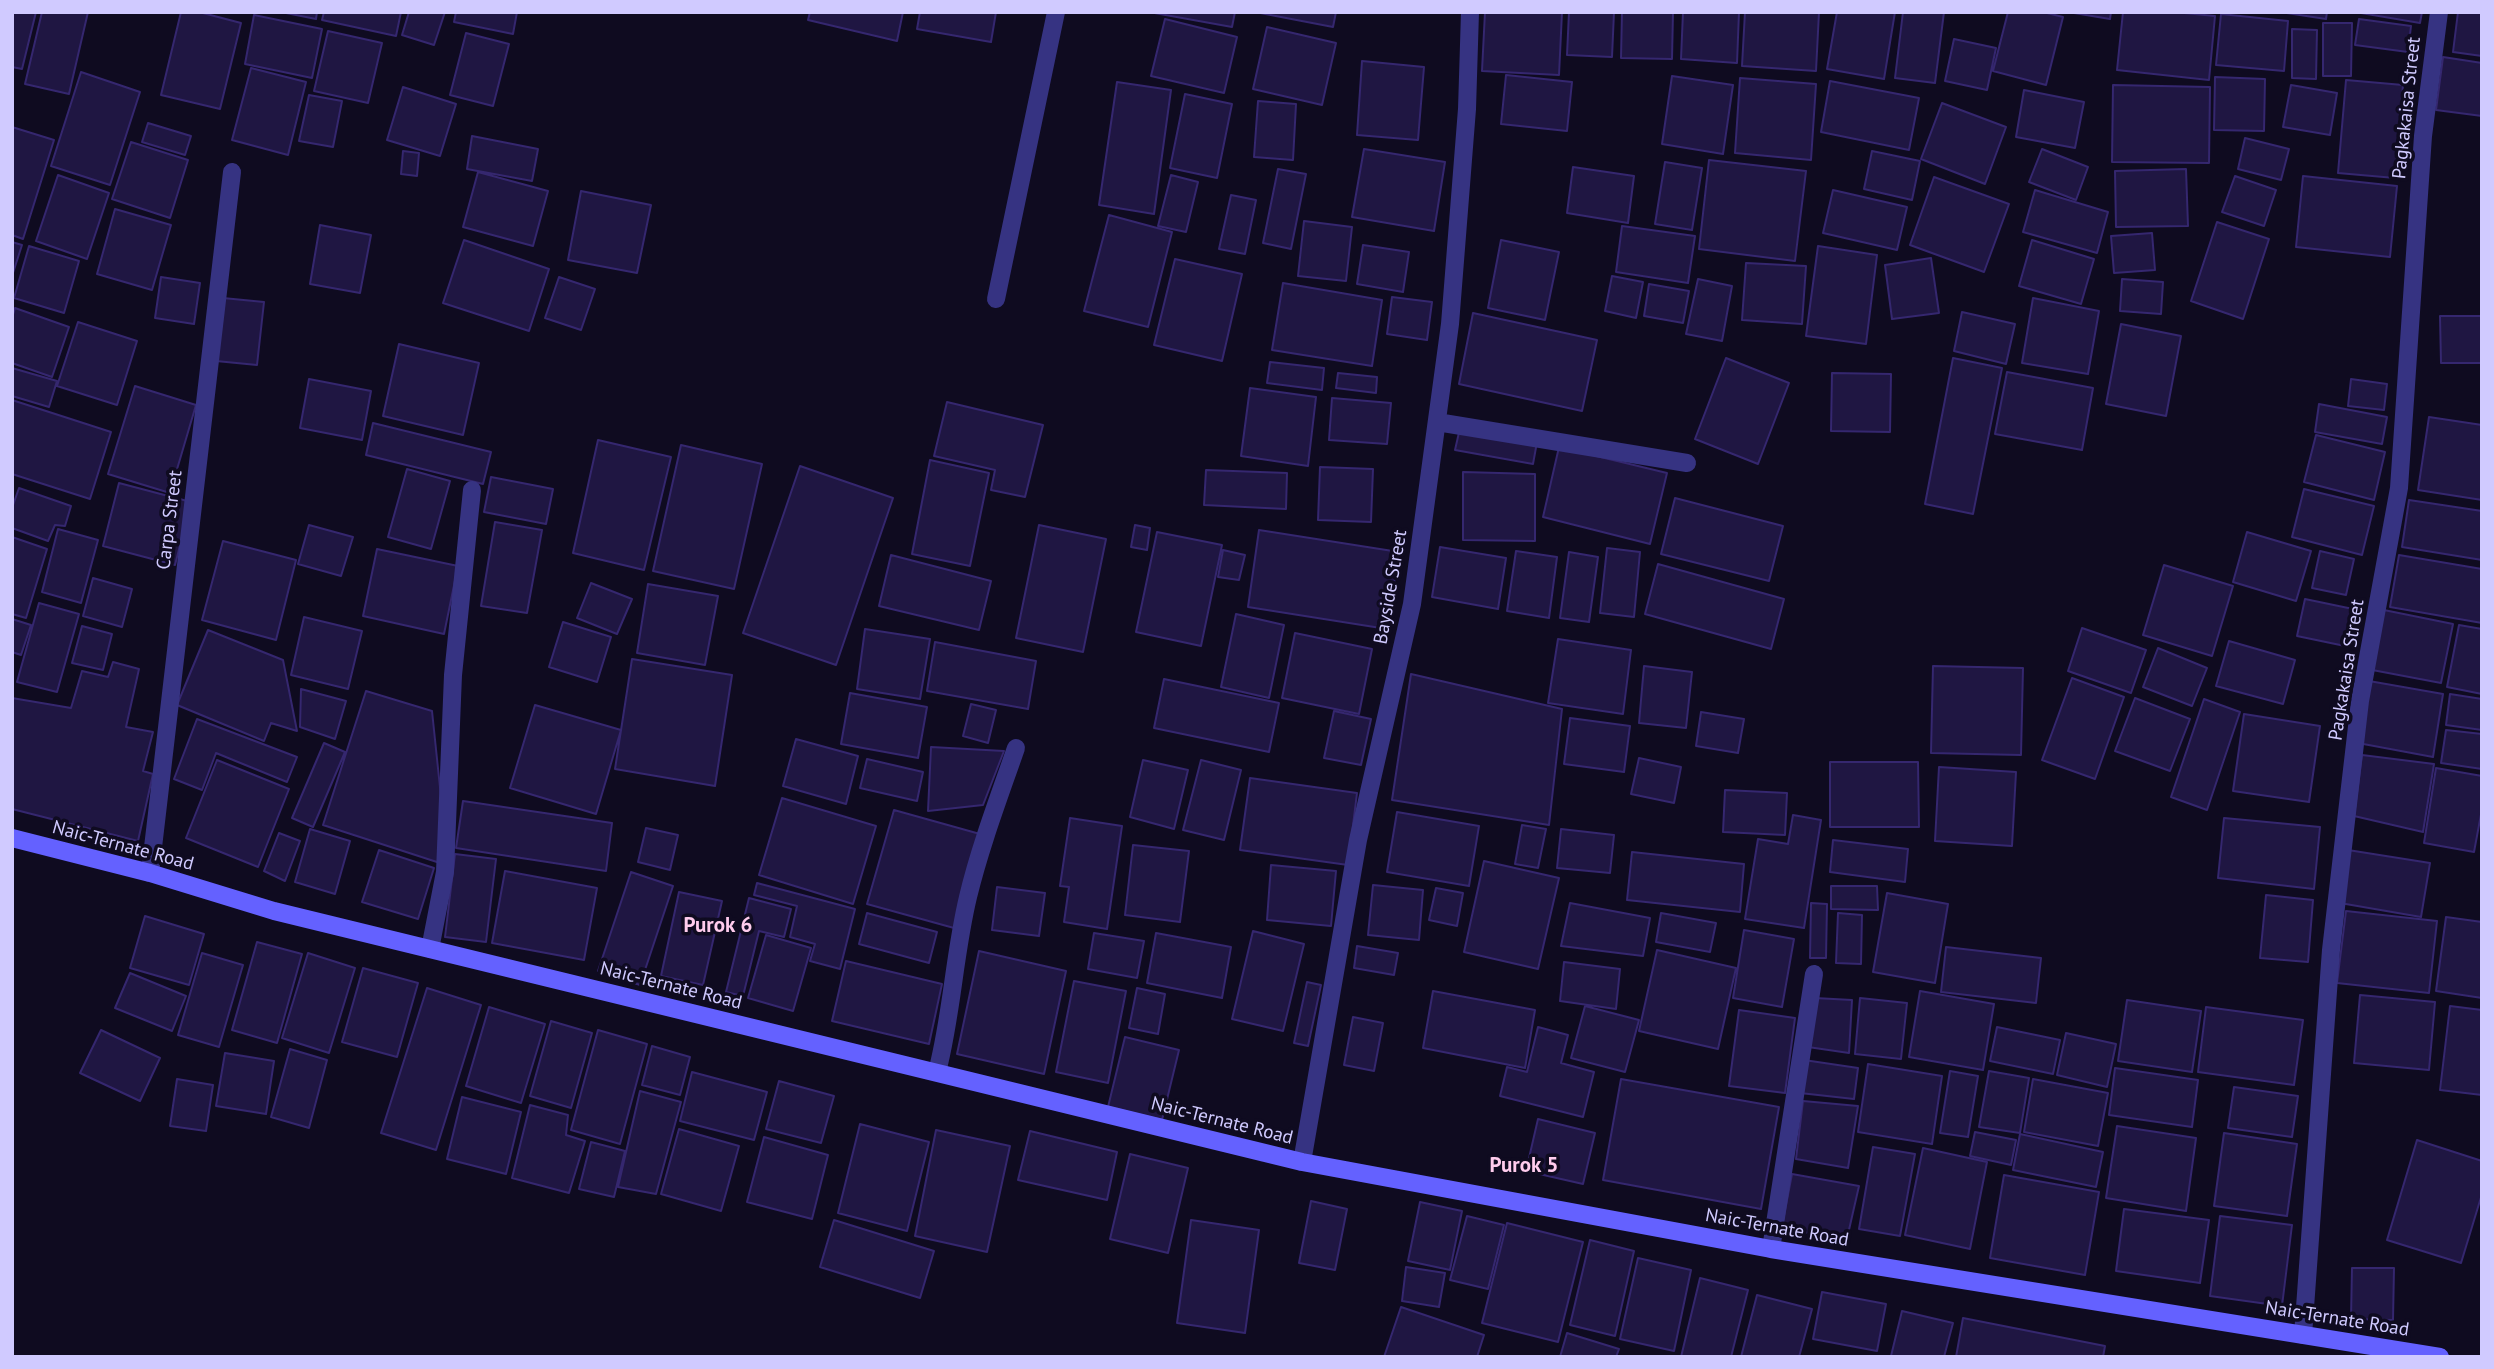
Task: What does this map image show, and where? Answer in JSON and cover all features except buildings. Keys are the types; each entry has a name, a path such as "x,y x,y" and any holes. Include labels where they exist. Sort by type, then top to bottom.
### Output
{"main road":[{"name":"Naic-Ternate Road","path":"12,838 150,873 274,911 1302,1162 1771,1249 2440,1357"}],"street":[{"path":"996,299 1056,12"},
{"name":"Bayside Street","path":"1302,1162 1358,840 1412,604 1437,422 1461,208 1468,109 1470,12"},
{"name":"Pagkakaisa Street","path":"2303,1335 2331,950 2360,701 2399,488 2423,136 2439,12"},
{"name":"Carpa Street","path":"150,873 233,172"},
{"path":"1437,422 1687,463"},
{"path":"430,949 445,872 453,675 472,490"},
{"path":"937,1072 946,1038 968,898 984,840 1016,748"},
{"path":"1771,1249 1814,974"}],"district":[{"name":"Purok 6","path":"718,926"},
{"name":"Purok 5","path":"1524,1166"}]}
